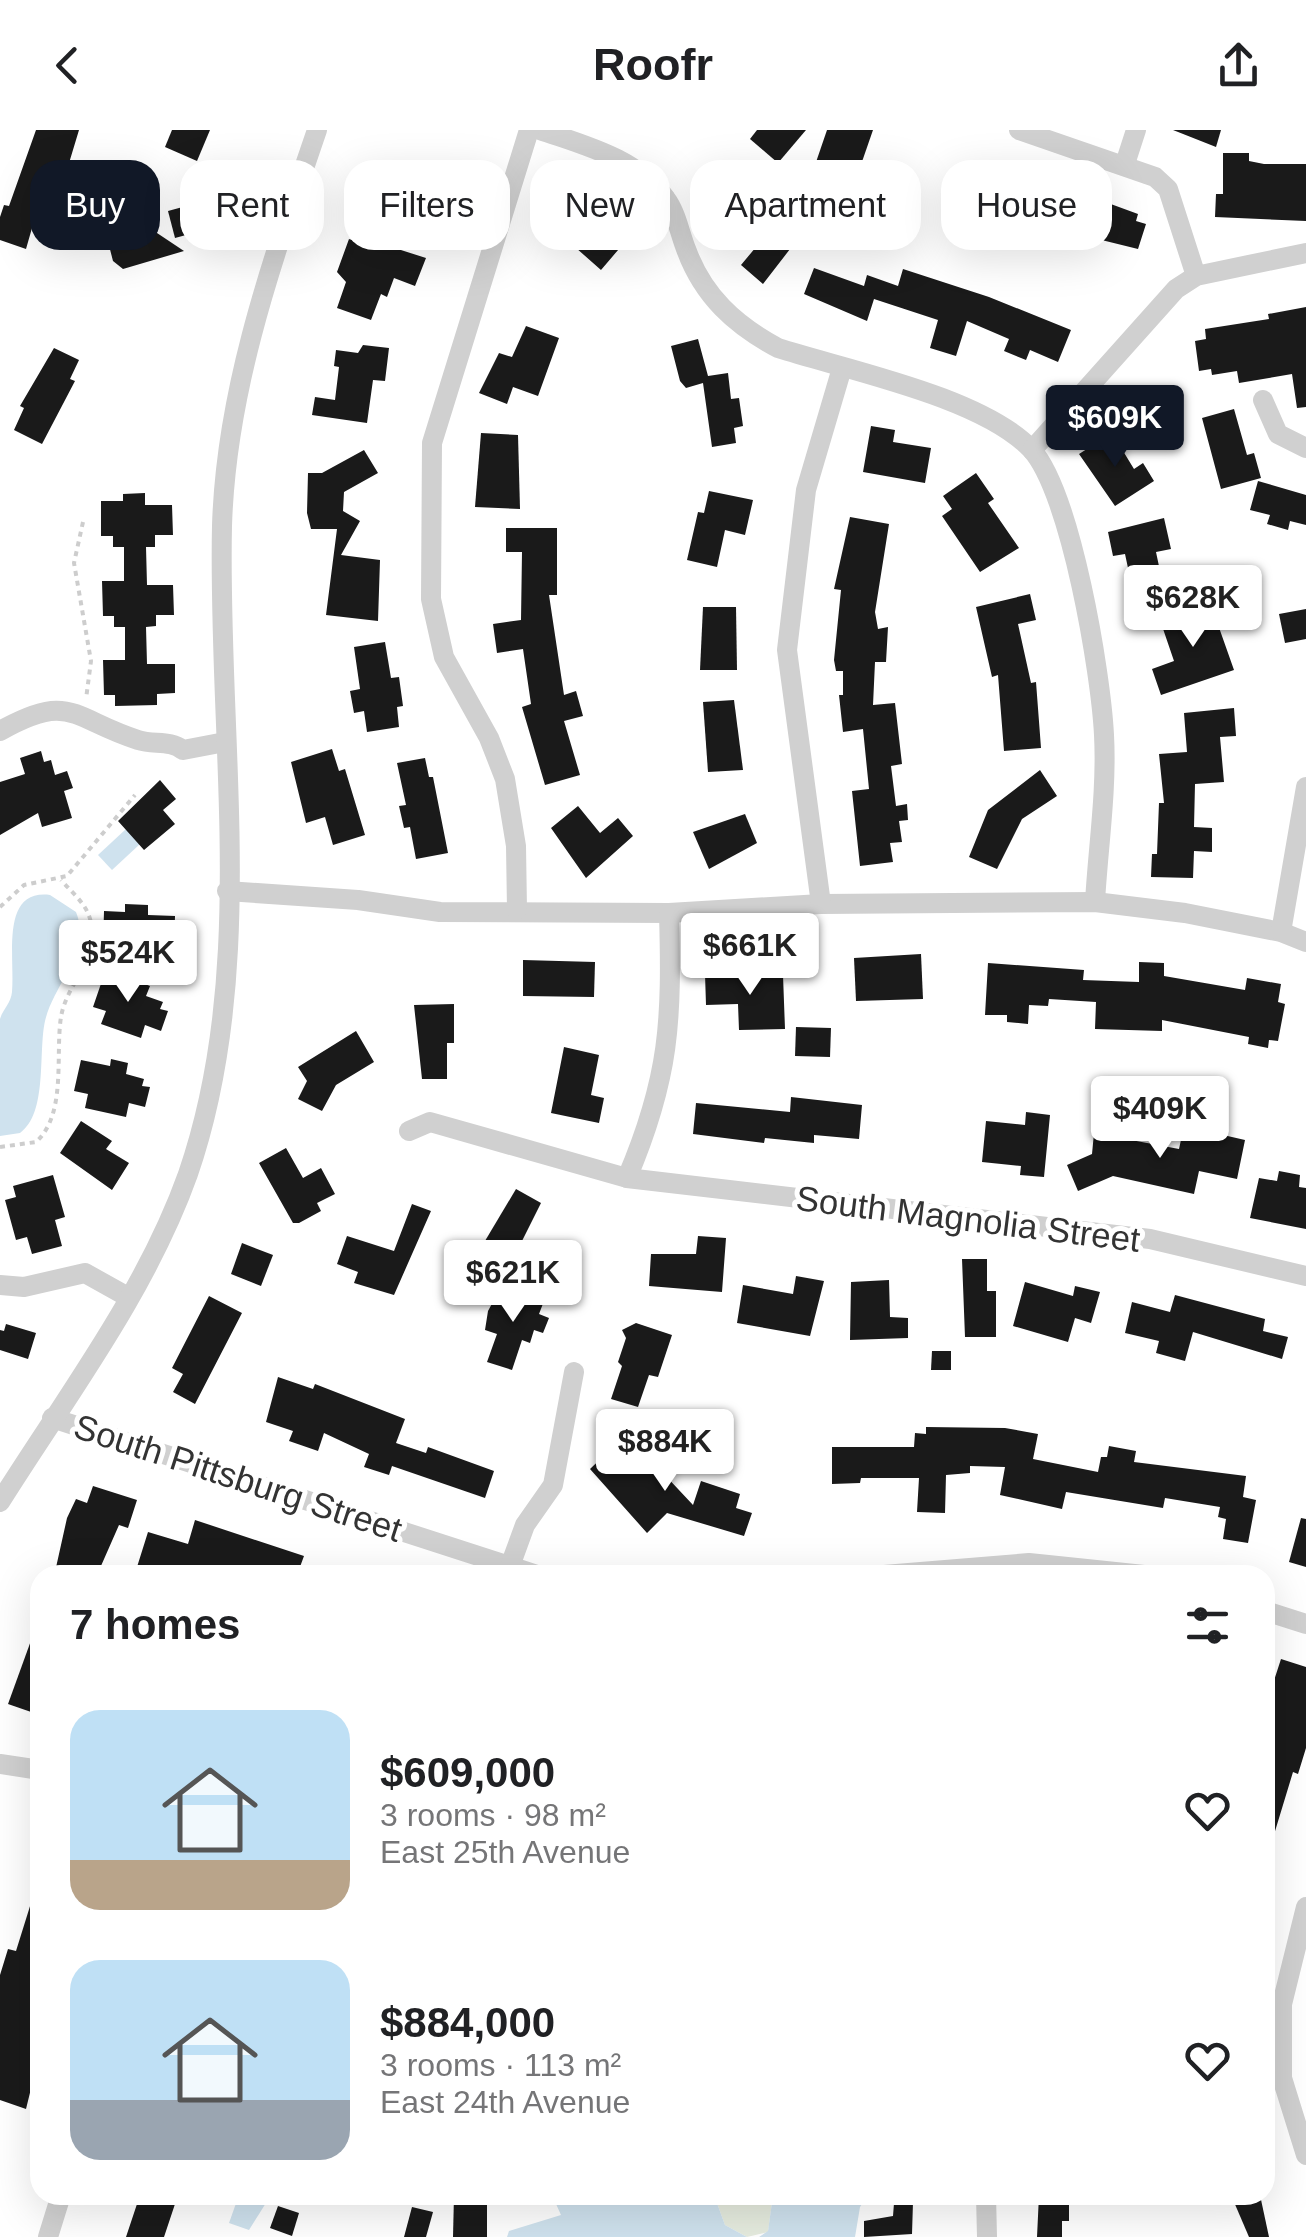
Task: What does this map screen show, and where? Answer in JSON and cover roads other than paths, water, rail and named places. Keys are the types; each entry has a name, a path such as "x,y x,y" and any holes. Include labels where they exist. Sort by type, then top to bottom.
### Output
{"street":[{"path":"0,1502 150,1261 188,1173 214,1068 224,990 228,891 215,743 222,524 234,405 263,290 317,130"},
{"path":"517,910 516,846 505,780 489,738 444,656 431,599 432,443 529,130"},
{"path":"540,130 624,160 667,200 690,260 709,293 751,334 778,348 958,404 1032,450 1058,500 1077,561 1104,735 1095,902"},
{"path":"1019,130 1155,177 1168,189 1196,276"},
{"path":"1124,164 1136,130"},
{"path":"1032,450 1158,305 1196,276 1306,254"},
{"path":"821,904 787,650 806,490 842,368"},
{"path":"1263,400 1278,434 1306,448"},
{"path":"0,731 50,708 83,716 136,739 174,744 184,736 198,736 215,743"},
{"path":"1281,932 1306,786"},
{"path":"228,891 358,900 440,912 669,913 821,904 1095,902 1281,932 1306,942"},
{"path":"627,1178 653,1118 670,1041 669,913"},
{"name":"South Magnolia Street","path":"409,1132 430,1122 627,1178 1150,1239 1306,1276"},
{"path":"0,1285 24,1287 84,1273 97,1276 105,1286 128,1297"},
{"path":"510,1565 526,1525 553,1485 574,1372"},
{"name":"South Pittsburg Street","path":"52,1418 507,1565"},
{"path":"1275,1614 1306,1624"},
{"path":"0,1764 30,1768"},
{"path":"1306,1906 1282,2004 1282,2078 1306,2155"},
{"path":"48,2237 58,2205"},
{"path":"986,2205 987,2237"}],"water":[{"path":"126,829 140,844 112,870 98,855"},
{"path":"50,895 76,912 79,941 45,1021 35,1111 20,1133 0,1136 0,1019 12,992 13,928 23,903 34,896"},
{"path":"235,2205 265,2205 249,2230 229,2223"},
{"path":"556,2205 718,2205 725,2225 747,2237 507,2237 509,2231 561,2215"},
{"path":"772,2205 861,2205 855,2237 759,2237 768,2231"}]}
